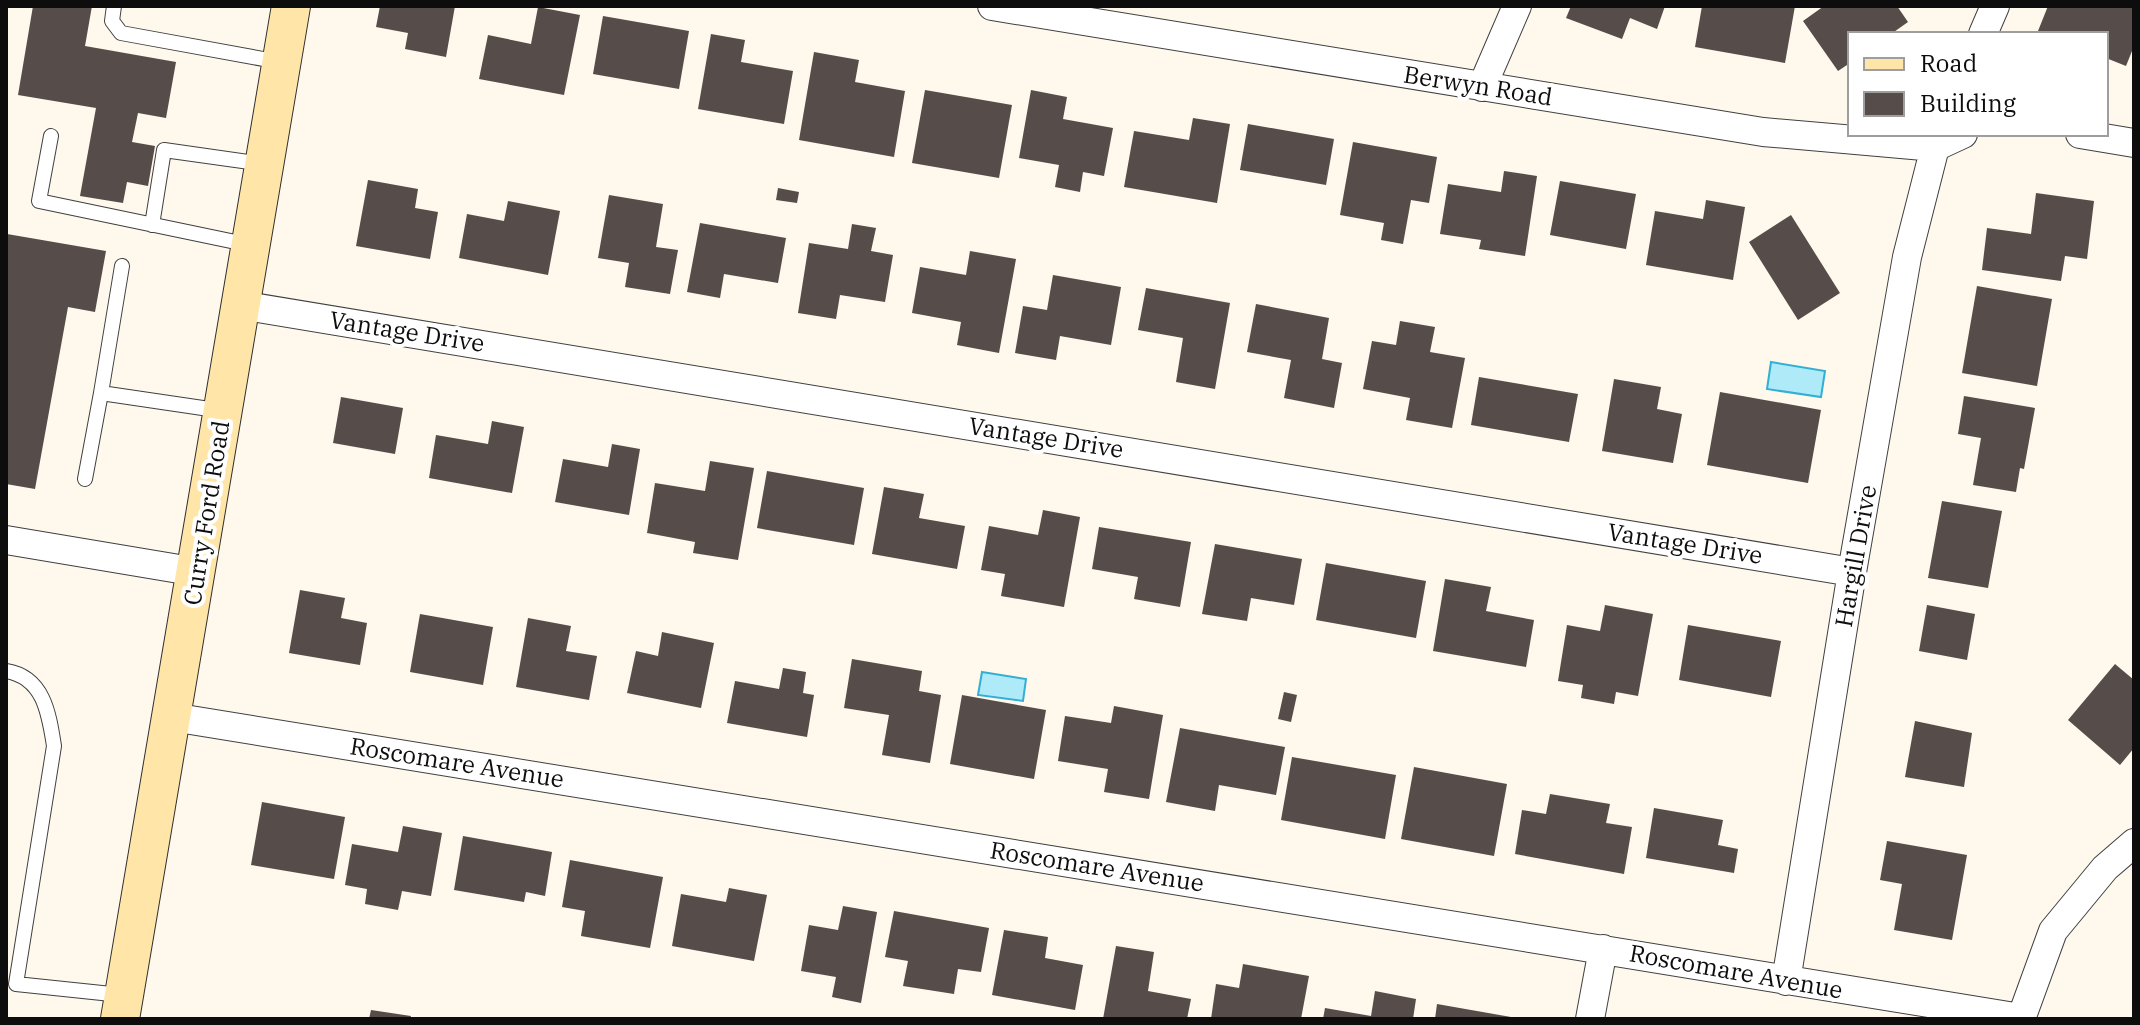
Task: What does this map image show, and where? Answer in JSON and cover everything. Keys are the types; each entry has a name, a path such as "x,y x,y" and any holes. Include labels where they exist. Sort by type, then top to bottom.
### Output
{"street":[{"name":"Curry Ford Road","path":"122,1007 291,6"},
{"name":"Berwyn Road","path":"992,6 1763,132 1938,141"},
{"path":"1482,87 1517,6"},
{"path":"1984,32 1995,6"},
{"path":"2092,136 2134,143"},
{"name":"Hargill Drive","path":"1786,981 1907,257 1938,141"},
{"name":"Vantage Drive","path":"240,305 1852,572"},
{"path":"6,540 197,572"},
{"name":"Roscomare Avenue","path":"172,717 2021,1018"},
{"path":"2021,1018 2053,931 2105,868 2134,843"},
{"path":"1590,1019 1603,949"}],"lane":[{"path":"114,6 112,21 121,33 282,63"},
{"path":"51,136 39,201 250,245"},
{"path":"152,225 164,150 264,164"},
{"path":"85,479 122,266"},
{"path":"101,393 223,411"},
{"path":"6,671 16,672 37,687 49,710 54,746 12,978 122,1007"}],"water":[{"path":"1771,362 1825,371 1821,397 1767,389"},
{"path":"982,672 1026,679 1023,701 978,695"}],"building":[{"path":"33,6 92,6 85,46 176,62 166,118 138,113 132,142 155,146 148,186 127,182 123,203 80,196 96,108 18,95"},
{"path":"380,6 455,6 446,57 405,49 408,33 376,27"},
{"path":"1571,6 1665,6 1657,29 1630,18 1622,39 1566,18"},
{"path":"1702,6 1795,6 1785,63 1695,47"},
{"path":"1824,6 1897,6 1908,22 1894,32 1848,32 1848,64 1838,71 1803,21"},
{"path":"2048,6 2134,6 2134,46 2126,66 2108,59 2108,32 2038,31"},
{"path":"538,7 580,15 564,95 479,79 488,35 531,44"},
{"path":"603,16 689,31 679,89 593,74"},
{"path":"711,34 745,40 741,62 793,71 784,124 698,109"},
{"path":"814,52 859,60 855,82 905,91 894,157 799,140"},
{"path":"925,90 1012,105 999,178 912,163"},
{"path":"1031,90 1067,97 1063,119 1113,128 1104,176 1083,172 1080,192 1055,187 1059,165 1019,158"},
{"path":"1193,118 1230,124 1217,203 1124,187 1134,131 1189,140"},
{"path":"1248,124 1334,139 1326,185 1240,170"},
{"path":"1353,142 1437,157 1429,203 1411,200 1403,244 1381,240 1384,223 1340,215"},
{"path":"1504,171 1537,176 1525,256 1479,249 1481,240 1440,234 1448,184 1501,192"},
{"path":"368,180 418,189 415,208 438,212 430,259 356,246"},
{"path":"1560,181 1636,194 1626,249 1550,235"},
{"path":"778,188 799,192 797,203 776,200"},
{"path":"2036,193 2094,201 2087,259 2065,256 2061,281 1982,270 1987,228 2031,234"},
{"path":"609,195 663,204 656,247 678,250 670,294 625,287 629,263 598,258"},
{"path":"1706,200 1745,207 1733,280 1646,265 1655,211 1703,219"},
{"path":"508,201 560,211 548,275 459,258 467,214 504,221"},
{"path":"1791,215 1840,293 1798,320 1749,242"},
{"path":"700,223 786,238 778,283 724,274 720,298 687,292"},
{"path":"852,224 876,228 871,251 893,255 885,302 840,295 836,319 798,313 809,243 848,249"},
{"path":"7,234 106,251 95,312 68,307 35,489 6,484"},
{"path":"970,251 1016,259 999,353 957,345 961,322 912,313 920,267 966,275"},
{"path":"1053,275 1121,287 1111,345 1060,336 1056,360 1015,353 1023,306 1047,310"},
{"path":"1977,286 2052,299 2037,386 1962,373"},
{"path":"1146,288 1230,303 1215,389 1176,382 1183,338 1138,330"},
{"path":"1256,304 1329,318 1322,359 1342,363 1334,408 1284,398 1291,360 1247,352"},
{"path":"1400,321 1435,327 1430,352 1465,358 1452,428 1406,420 1410,398 1363,389 1372,341 1396,345"},
{"path":"1479,377 1578,394 1569,442 1471,425"},
{"path":"1614,379 1661,387 1657,409 1682,414 1673,463 1602,451"},
{"path":"1720,392 1821,410 1808,483 1707,465"},
{"path":"1964,396 2035,408 2024,469 2020,468 2016,492 1973,485 1981,438 1958,434"},
{"path":"341,397 403,408 395,454 333,443"},
{"path":"492,421 524,427 512,493 429,478 436,435 488,444"},
{"path":"612,444 640,449 629,515 555,502 563,459 608,467"},
{"path":"710,461 754,468 738,560 693,553 695,542 647,533 655,483 705,491"},
{"path":"767,471 864,488 854,545 757,528"},
{"path":"884,487 924,494 919,518 965,526 957,569 872,554"},
{"path":"1942,501 2002,511 1988,588 1928,578"},
{"path":"1043,510 1080,517 1064,607 1001,596 1005,574 981,570 989,526 1038,535"},
{"path":"1099,527 1191,542 1180,607 1134,599 1138,577 1092,569"},
{"path":"1215,544 1302,559 1294,605 1251,598 1247,621 1202,614"},
{"path":"1326,563 1426,581 1416,638 1316,620"},
{"path":"1445,579 1491,587 1486,611 1534,620 1526,667 1433,651"},
{"path":"300,590 345,598 341,618 367,623 360,665 289,653"},
{"path":"1605,605 1653,614 1638,696 1616,692 1614,704 1581,698 1583,685 1558,681 1567,625 1600,631"},
{"path":"1927,605 1975,614 1967,660 1919,651"},
{"path":"420,614 493,627 483,685 410,672"},
{"path":"528,618 571,626 566,651 597,656 589,700 516,687"},
{"path":"1688,625 1781,641 1771,697 1679,680"},
{"path":"662,632 714,643 701,708 627,693 636,651 658,656"},
{"path":"852,659 922,671 919,691 941,695 930,763 882,755 889,715 844,708"},
{"path":"2115,664 2134,680 2134,748 2120,765 2068,720"},
{"path":"783,668 806,672 803,693 814,695 807,737 727,723 735,681 779,689"},
{"path":"1284,692 1297,695 1291,722 1278,719"},
{"path":"962,695 1046,710 1034,779 950,764"},
{"path":"1114,706 1163,715 1149,799 1104,792 1108,769 1058,761 1065,716 1111,723"},
{"path":"1915,721 1972,733 1964,787 1905,777"},
{"path":"1180,728 1285,747 1276,795 1219,785 1215,811 1166,802"},
{"path":"1292,757 1396,775 1385,839 1281,820"},
{"path":"1414,767 1507,784 1494,856 1401,839"},
{"path":"1550,794 1610,804 1606,823 1632,827 1624,874 1515,854 1522,810 1546,814"},
{"path":"262,802 345,817 334,879 251,865"},
{"path":"1654,808 1723,820 1718,845 1738,849 1734,873 1646,858"},
{"path":"403,826 442,833 431,896 402,891 398,910 365,904 367,889 345,885 352,844 398,852"},
{"path":"463,836 552,852 545,896 526,892 524,902 454,890"},
{"path":"1887,841 1967,855 1952,940 1894,930 1902,884 1880,880"},
{"path":"570,860 663,877 650,948 581,936 585,911 562,907"},
{"path":"729,888 767,895 754,961 672,946 681,894 726,902"},
{"path":"843,906 877,912 861,1003 832,997 836,977 801,971 809,925 838,930"},
{"path":"894,911 989,928 981,972 958,969 954,994 903,986 908,961 885,957"},
{"path":"1004,930 1048,937 1045,958 1083,965 1075,1010 992,995"},
{"path":"1116,946 1154,952 1148,991 1191,999 1187,1019 1103,1019"},
{"path":"1243,964 1309,976 1301,1019 1211,1019 1216,984 1239,988"},
{"path":"1375,991 1416,999 1413,1019 1323,1019 1325,1008 1371,1016"},
{"path":"1437,1004 1511,1017 1511,1019 1435,1019"},
{"path":"371,1010 411,1016 410,1019 369,1019"}]}
